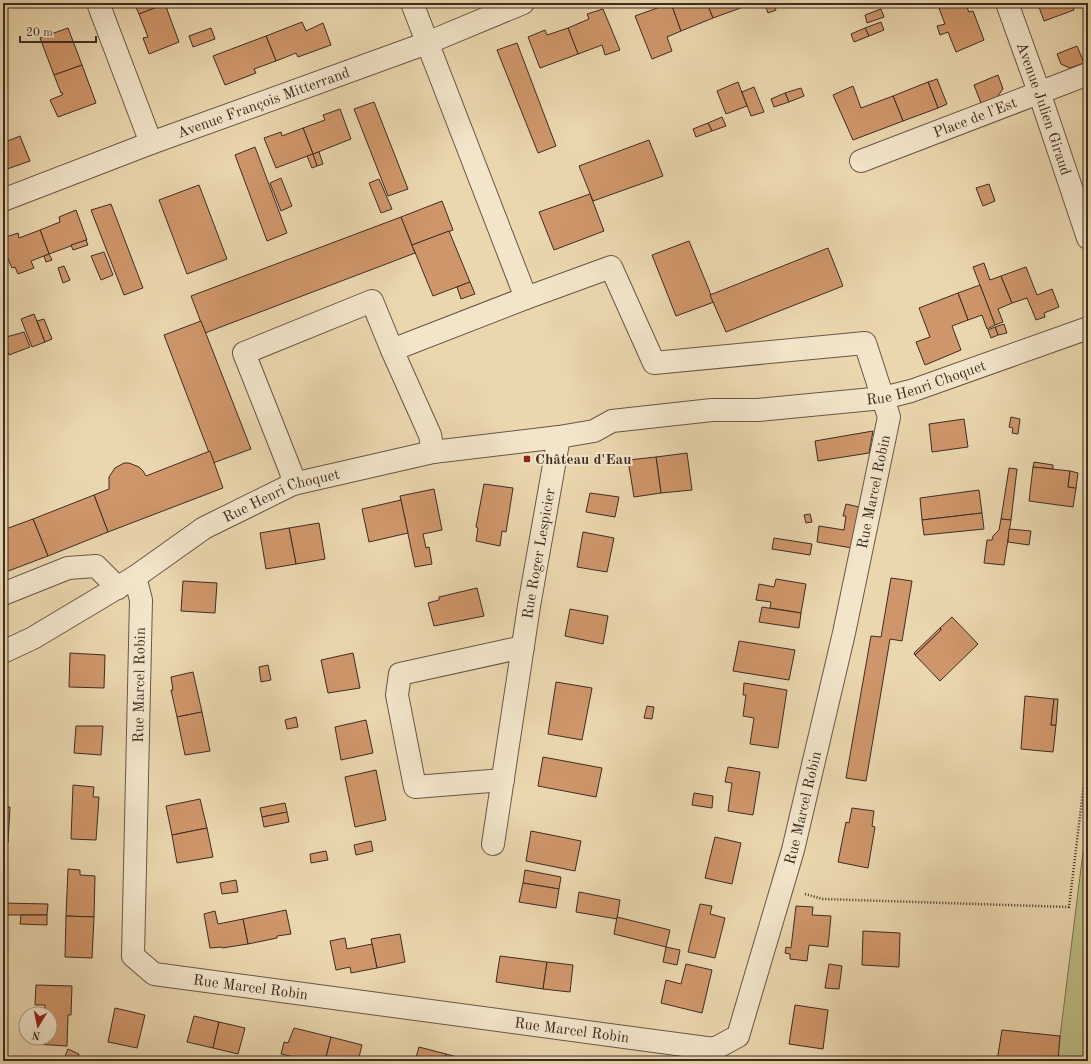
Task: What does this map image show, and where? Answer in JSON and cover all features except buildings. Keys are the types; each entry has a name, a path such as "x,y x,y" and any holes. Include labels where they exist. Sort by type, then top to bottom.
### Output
{"street":[{"path":"98,3 151,143"},
{"path":"392,350 526,298 412,3"},
{"name":"Avenue François Mitterrand","path":"3,200 151,143 427,43 523,3"},
{"name":"Avenue Julien Giraud","path":"1007,3 1039,92 1088,238"},
{"name":"Place de l'Est","path":"861,161 1088,74"},
{"name":"Rue Marcel Robin","path":"126,583 141,600 133,956 154,974 714,1049 738,1036 795,842 844,633 889,417 865,343 654,364 611,267 526,298"},
{"path":"293,484 291,472 244,353 372,301 430,436 433,452"},
{"name":"Rue Henri Choquet","path":"3,652 33,638 126,583 204,528 293,484 433,452 559,437 594,431 616,435 729,422 758,410 883,398 911,391 1088,328"},
{"name":"Rue Roger Lespicier","path":"493,844 523,647 559,437"},
{"path":"3,594 68,568 96,566 126,583"},
{"path":"503,780 415,787 398,695 400,674 523,647"}],"path":[{"path":"782,888 823,899 1070,908 1088,750"}],"green space":[{"path":"1088,812 1088,1061 1057,1061"}],"place":[{"name":"Château d'Eau","path":"527,459"}]}
